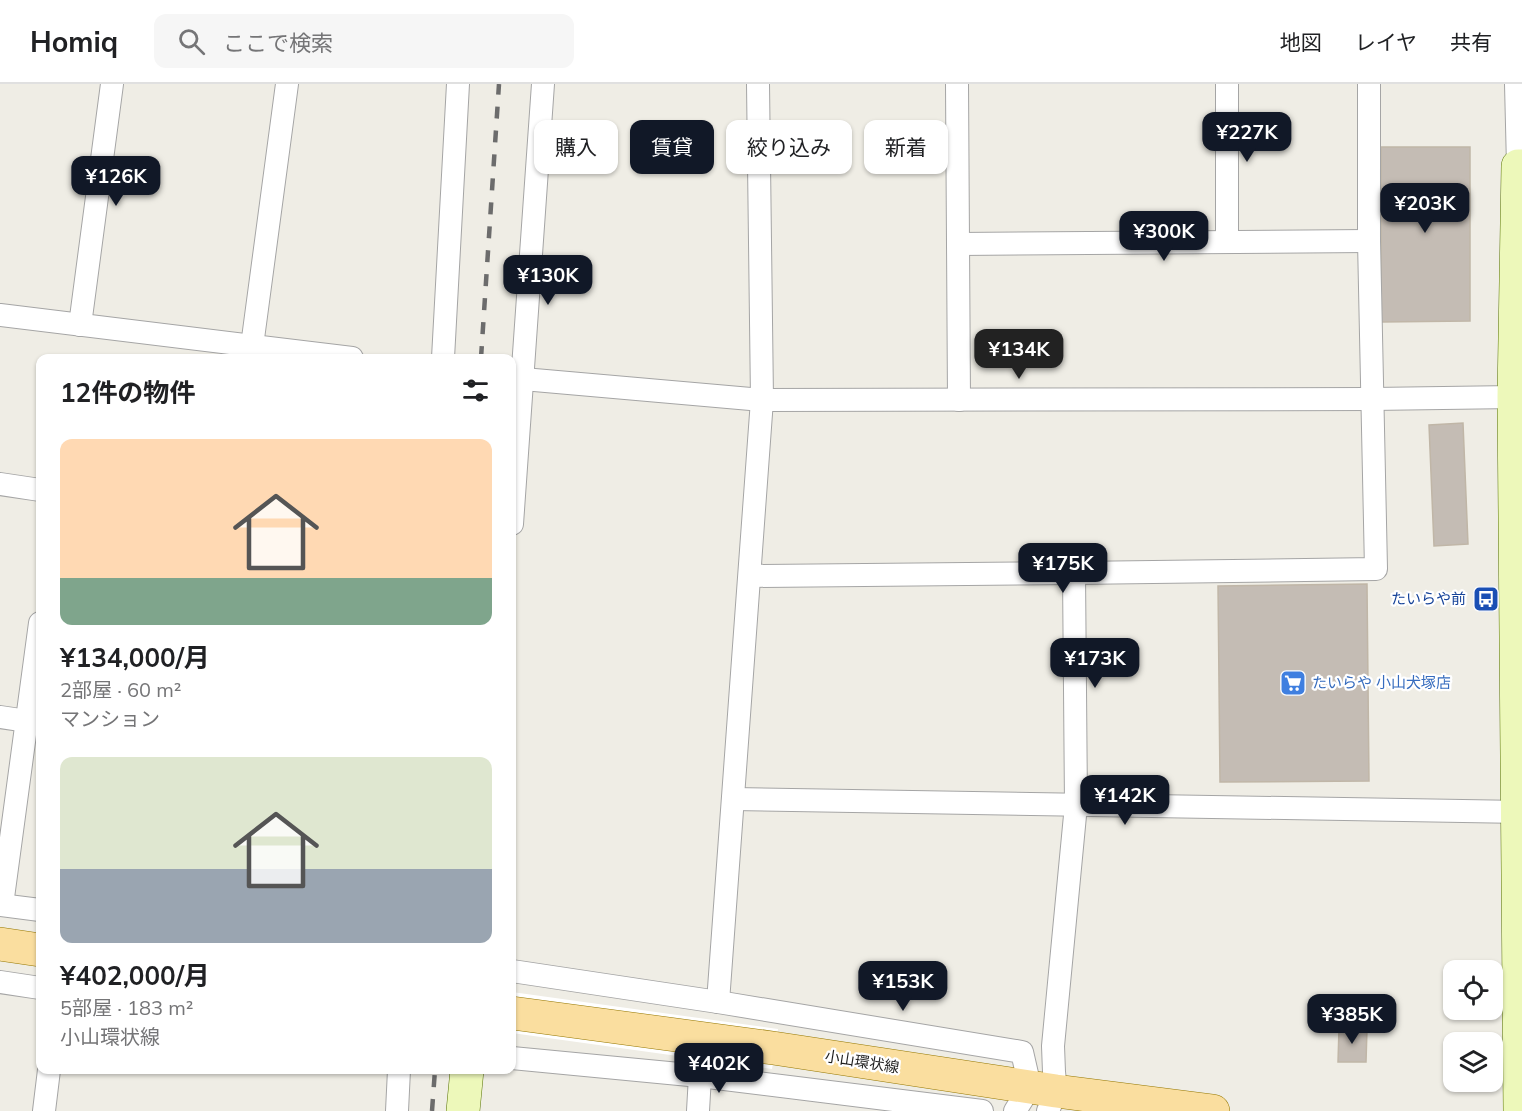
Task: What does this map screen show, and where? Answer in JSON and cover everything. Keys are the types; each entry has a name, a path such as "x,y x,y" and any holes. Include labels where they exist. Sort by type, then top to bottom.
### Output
{"main road":[{"path":"0,944 36,949"},
{"name":"小山環状線","path":"516,1014 773,1048 1037,1100 1213,1111"}],"street":[{"path":"80,325 112,84"},
{"path":"252,346 287,84"},
{"path":"443,354 458,84"},
{"path":"516,466 543,84"},
{"path":"718,1002 762,400 758,84"},
{"path":"957,84 960,400"},
{"path":"1227,84 1227,242"},
{"path":"750,576 1377,569 1369,241 1369,84"},
{"path":"1516,84 1520,166 1514,397 1520,812 1520,1111"},
{"path":"958,244 1369,241"},
{"path":"0,315 319,354"},
{"path":"522,380 762,400 1514,397"},
{"path":"0,484 36,489"},
{"path":"1037,1100 1053,1072 1053,1046 1076,805 1074,573"},
{"path":"36,653 1,905 36,909"},
{"path":"0,717 27,721"},
{"path":"733,799 1520,812"},
{"path":"516,972 1022,1052 1037,1100"},
{"path":"0,982 36,987"},
{"path":"516,1058 700,1076 848,1103 982,1111"},
{"path":"44,1111 49,1074"},
{"path":"397,1111 399,1074"},
{"path":"463,1111 467,1074"},
{"path":"699,1111 700,1076"}],"pier":[{"path":"516,993 778,1029 772,1069 516,1034"}],"building":[{"path":"1381,147 1470,147 1470,321 1381,322"},
{"path":"1463,423 1468,544 1434,546 1429,425"},
{"name":"たいらや 小山犬塚店","path":"1367,584 1369,781 1220,782 1218,586"},
{"path":"1339,1028 1367,1029 1366,1062 1338,1062"}],"railway":[{"path":"481,354 499,84"},
{"path":"432,1111 435,1074"}],"place":[{"name":"たいらや前","path":"1486,599"},
{"name":"たいらや 小山犬塚店","path":"1293,683"}]}
